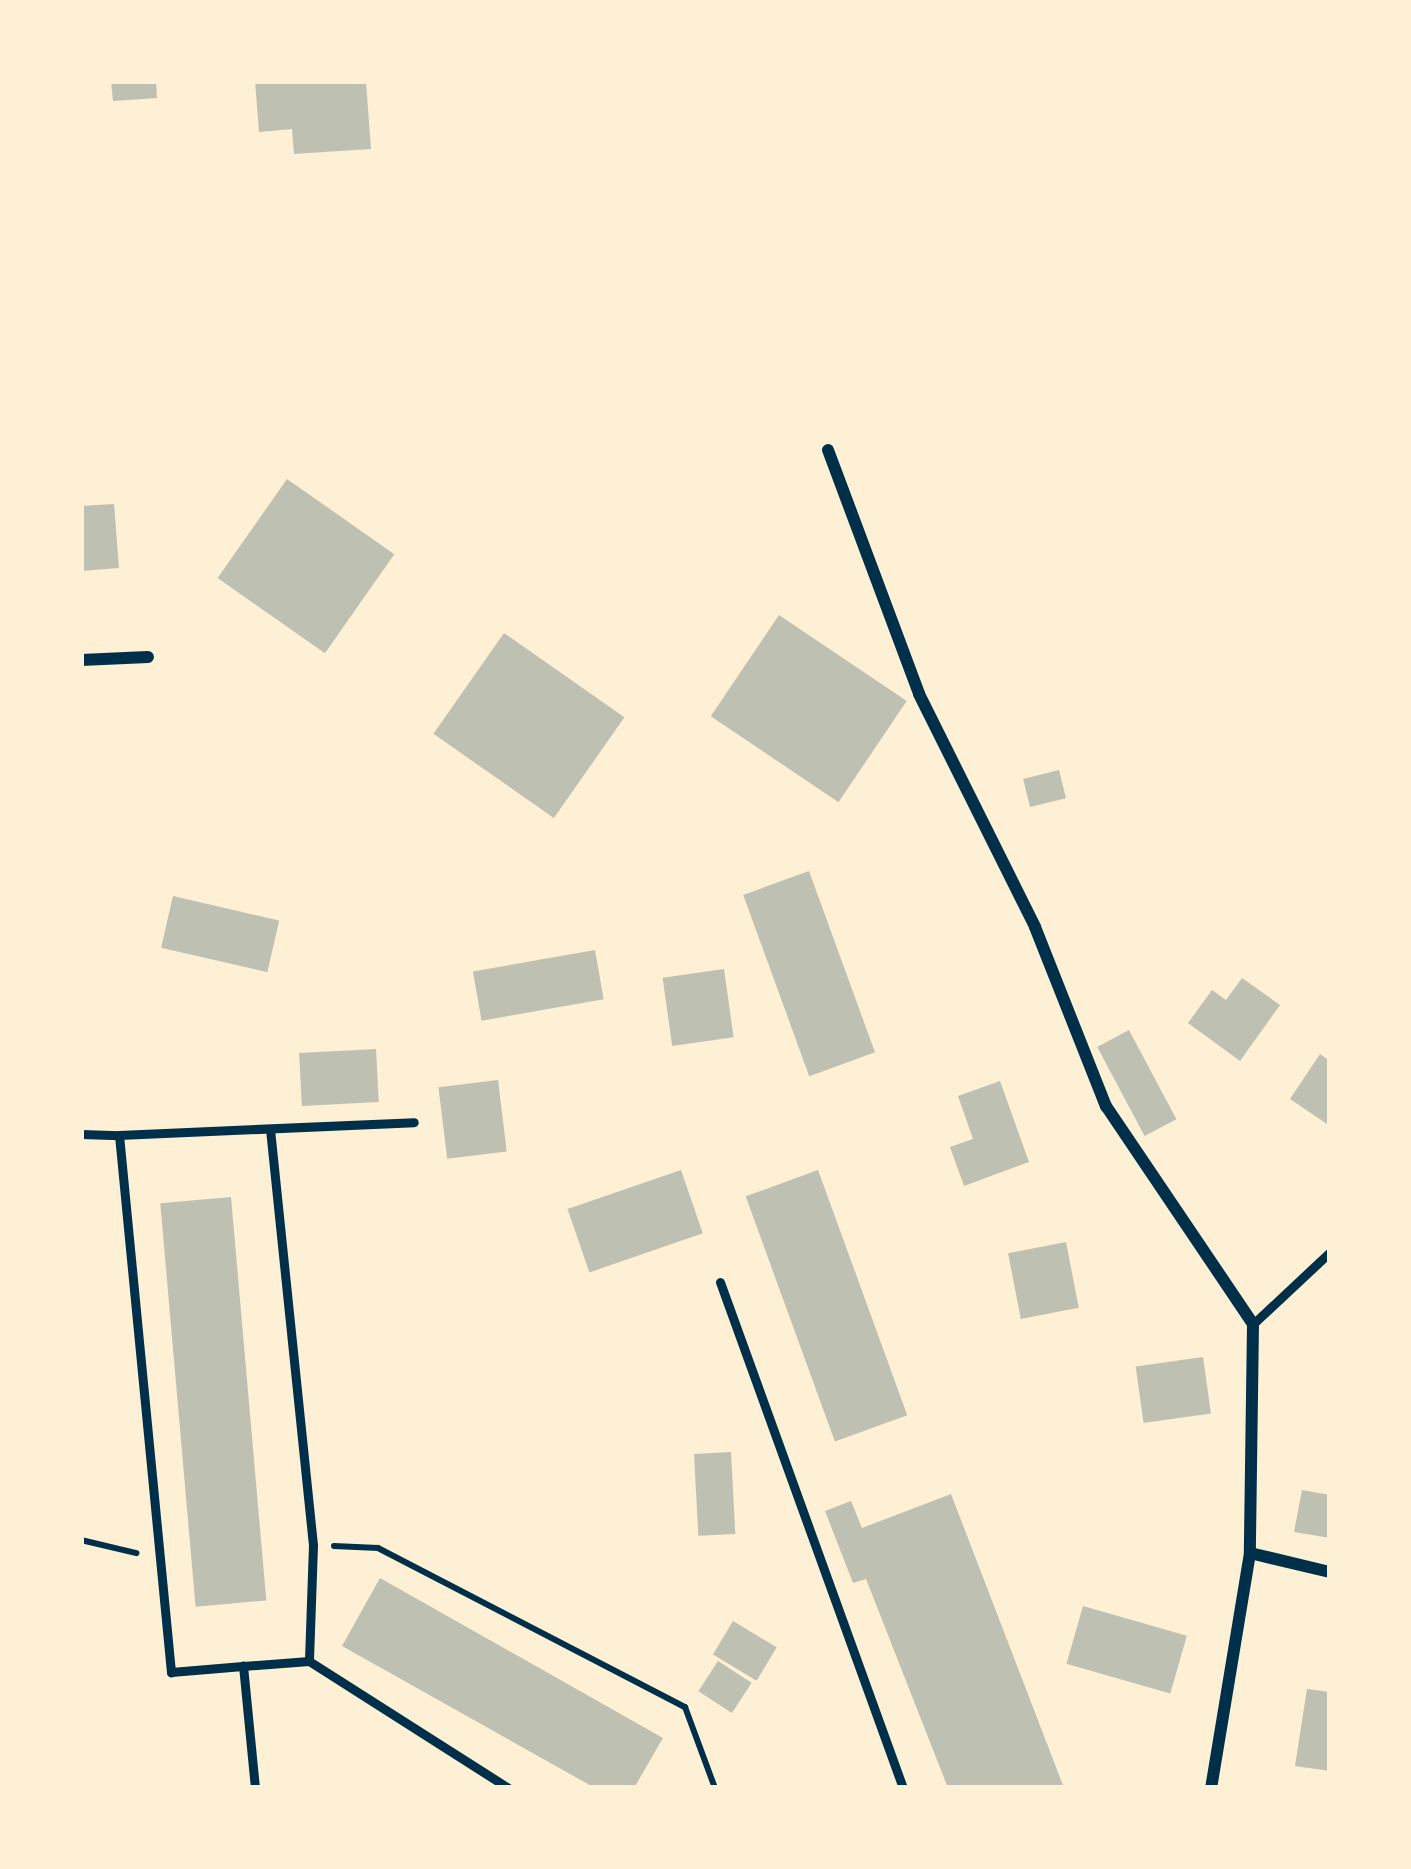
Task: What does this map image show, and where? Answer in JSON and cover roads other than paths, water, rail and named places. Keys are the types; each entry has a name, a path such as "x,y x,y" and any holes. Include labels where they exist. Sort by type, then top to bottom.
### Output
{"street":[{"path":"828,450 919,694 1035,927 1106,1106 1253,1324 1250,1552 1211,1788"},
{"path":"81,660 148,657"},
{"path":"1250,1552 1330,1572"}],"lane":[{"path":"81,1134 414,1122"},
{"path":"270,1129 314,1545 309,1661"},
{"path":"119,1135 171,1672 309,1661 508,1788"},
{"path":"1253,1324 1330,1252"},
{"path":"720,1282 903,1788"},
{"path":"243,1666 255,1788"}]}
